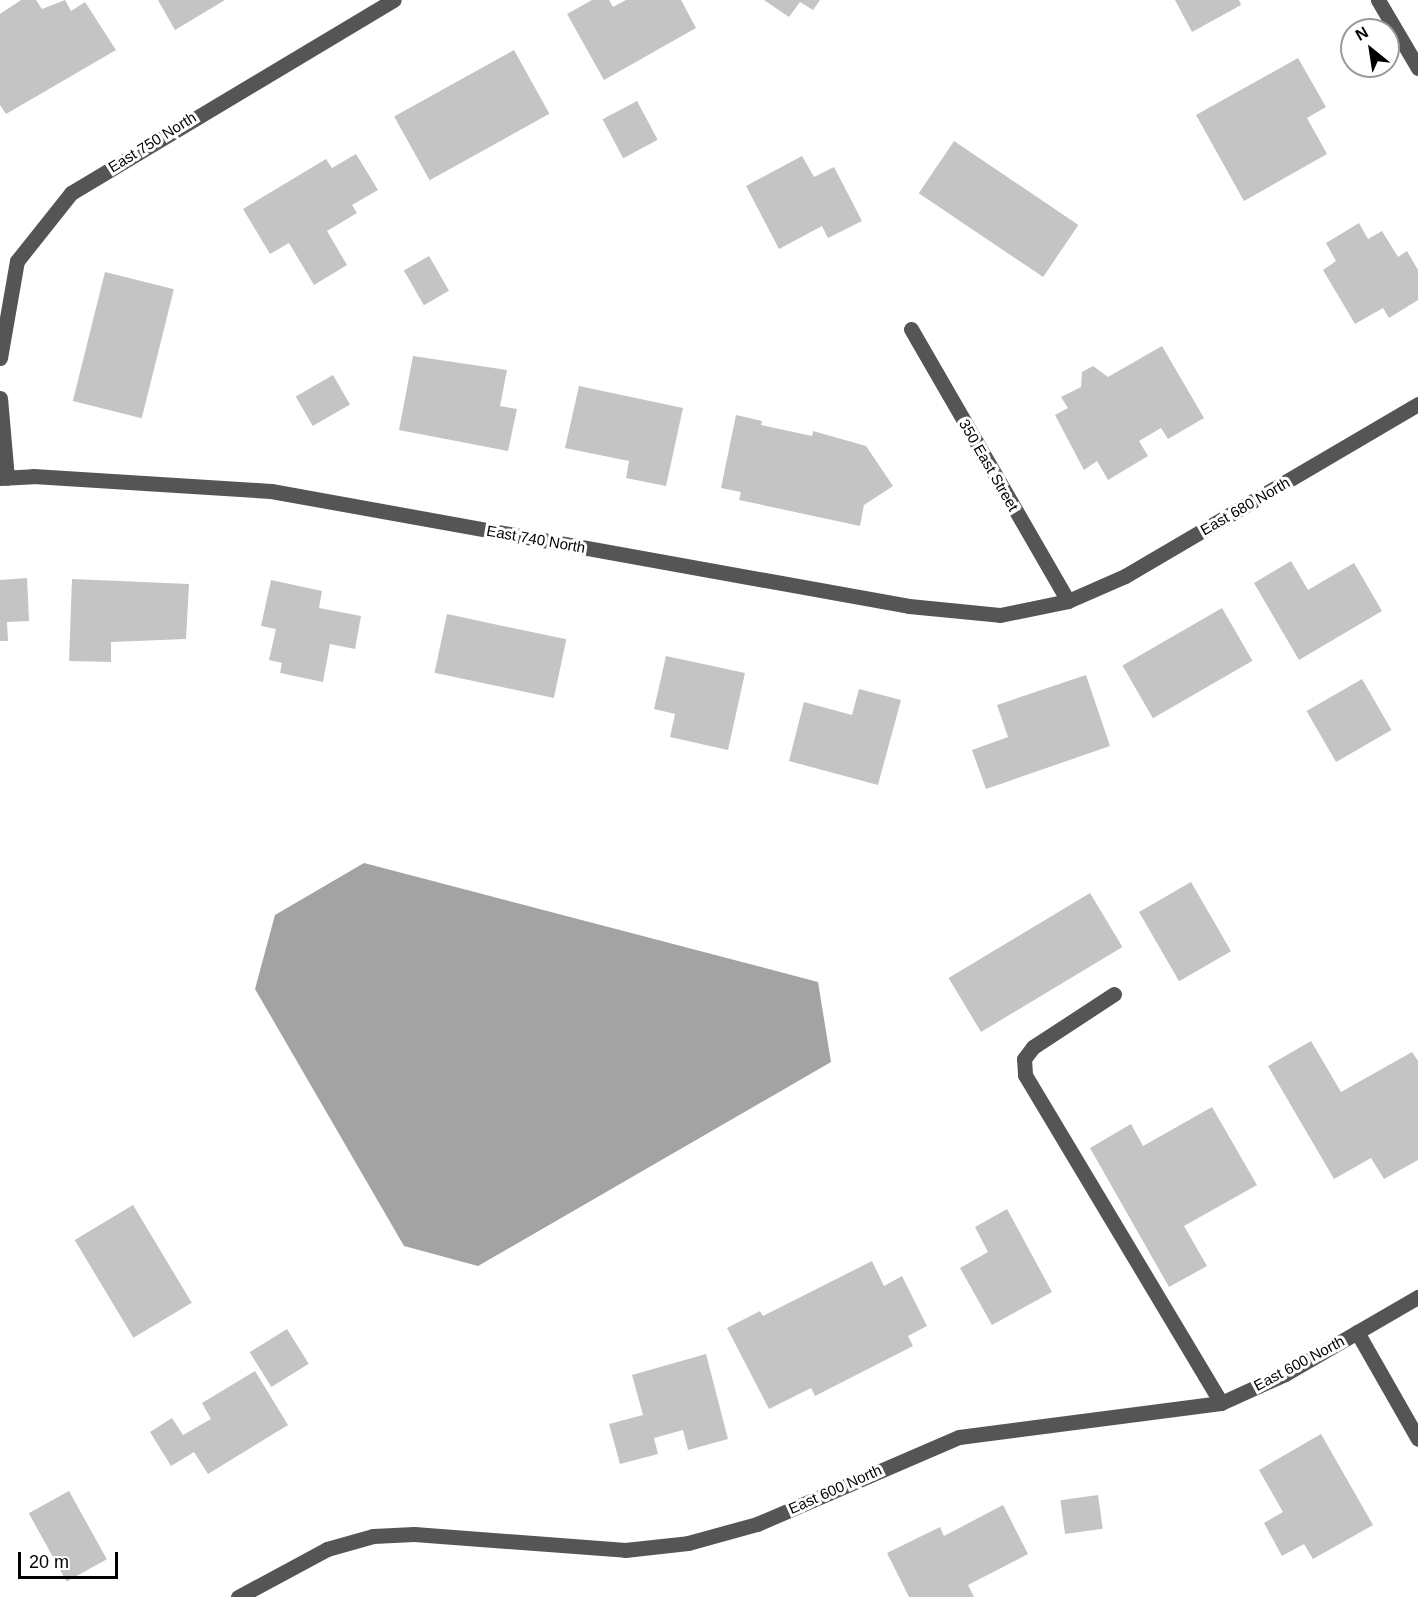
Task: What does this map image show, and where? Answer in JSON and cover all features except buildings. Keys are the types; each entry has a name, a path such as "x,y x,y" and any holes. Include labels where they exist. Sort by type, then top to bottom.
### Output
{"street":[{"name":"East 750 North","path":"0,358 17,261 71,193 394,0"},
{"path":"1378,0 1418,68"},
{"name":"350 East Street","path":"911,329 1068,601"},
{"path":"0,398 4,478"},
{"name":"East 680 North","path":"1068,601 1125,576 1418,404"},
{"name":"East 740 North","path":"4,478 271,491 909,606 1000,615 1068,601"},
{"path":"1114,994 1033,1047 1024,1059 1025,1075 1221,1403"},
{"name":"East 600 North","path":"238,1597 327,1549 373,1536 414,1534 625,1550 688,1543 757,1524 959,1437 1221,1403 1357,1332 1418,1297"},
{"path":"1357,1332 1418,1439"}],"shaded area":[{"path":"364,863 818,982 831,1062 478,1266 404,1246 255,989 275,915"}]}
